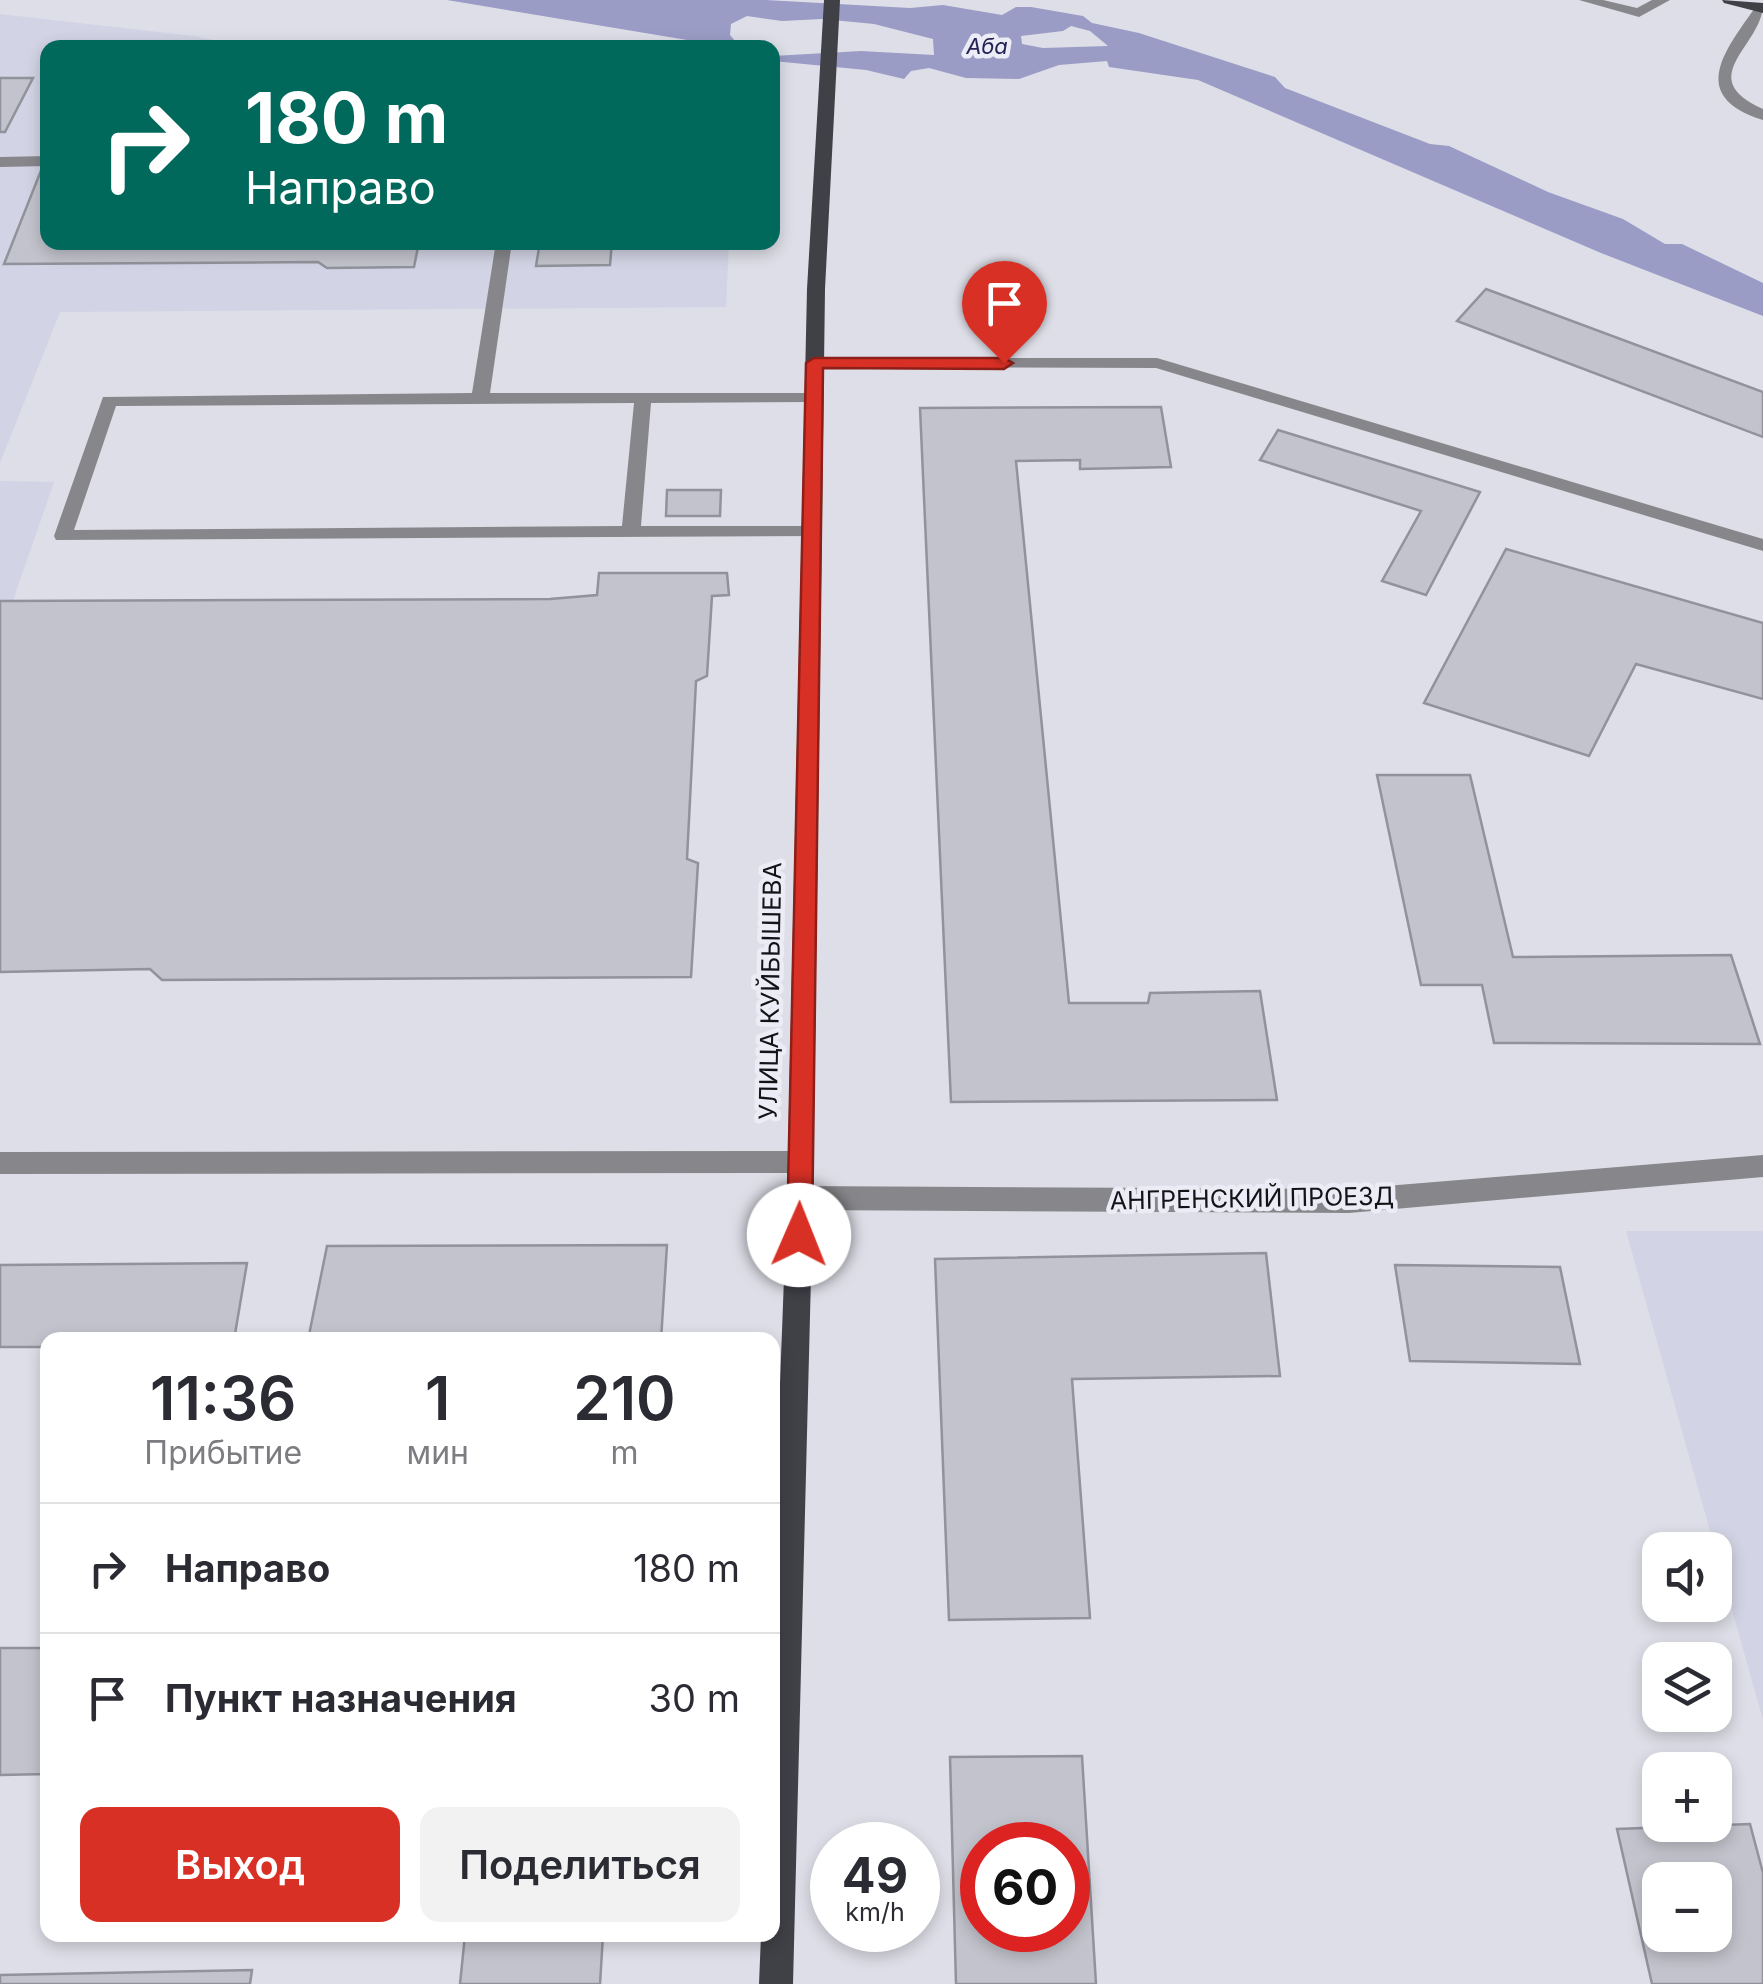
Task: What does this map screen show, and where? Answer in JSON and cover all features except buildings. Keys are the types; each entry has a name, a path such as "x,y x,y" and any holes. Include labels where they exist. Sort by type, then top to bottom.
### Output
{"main road":[{"name":"УЛИЦА КУЙБЫШЕВА","path":"780,1853 800,1198 814,363 822,136 832,0"},
{"path":"1730,0 1763,8"},
{"name":"УЛИЦА КУЙБЫШЕВА","path":"776,1984 777,1942"}],"street":[{"path":"0,1163 800,1162"},
{"name":"АНГРЕНСКИЙ ПРОЕЗД","path":"800,1198 1348,1201 1763,1166"}],"lane":[{"path":"1586,0 1639,13 1663,0"},
{"path":"1763,8 1723,67 1724,91 1734,102 1763,115"},
{"path":"0,162 40,162"},
{"path":"480,399 503,250"},
{"path":"814,363 1156,364 1763,544"},
{"path":"810,532 64,536 110,402 814,397"},
{"path":"630,532 644,398"}],"shaded area":[{"path":"0,14 213,40 40,40 40,250 729,250 726,307 60,312 0,463"},
{"path":"0,481 54,482 0,638"},
{"path":"1626,1231 1763,1231 1763,1720 1732,1609 1732,1532 1710,1532"}],"water":[{"name":"Аба","path":"447,0 766,0 910,8 943,5 1002,15 1016,7 1031,7 1083,16 1092,23 1139,33 1275,77 1285,88 1430,144 1449,146 1548,192 1623,219 1665,244 1682,244 1763,283 1763,316 1601,253 1198,80 1109,67 1107,61 1059,65 1019,79 966,78 929,68 911,71 904,79 866,70 780,62 780,56 861,51 934,55 933,39 874,24 747,16 731,24 730,35 734,40 687,40","holes":["1071,26 1090,31 1108,46 1043,48 1022,44 1021,36 1063,31"]}],"route":[{"path":"799,1235 814,363 1004,363"}]}
